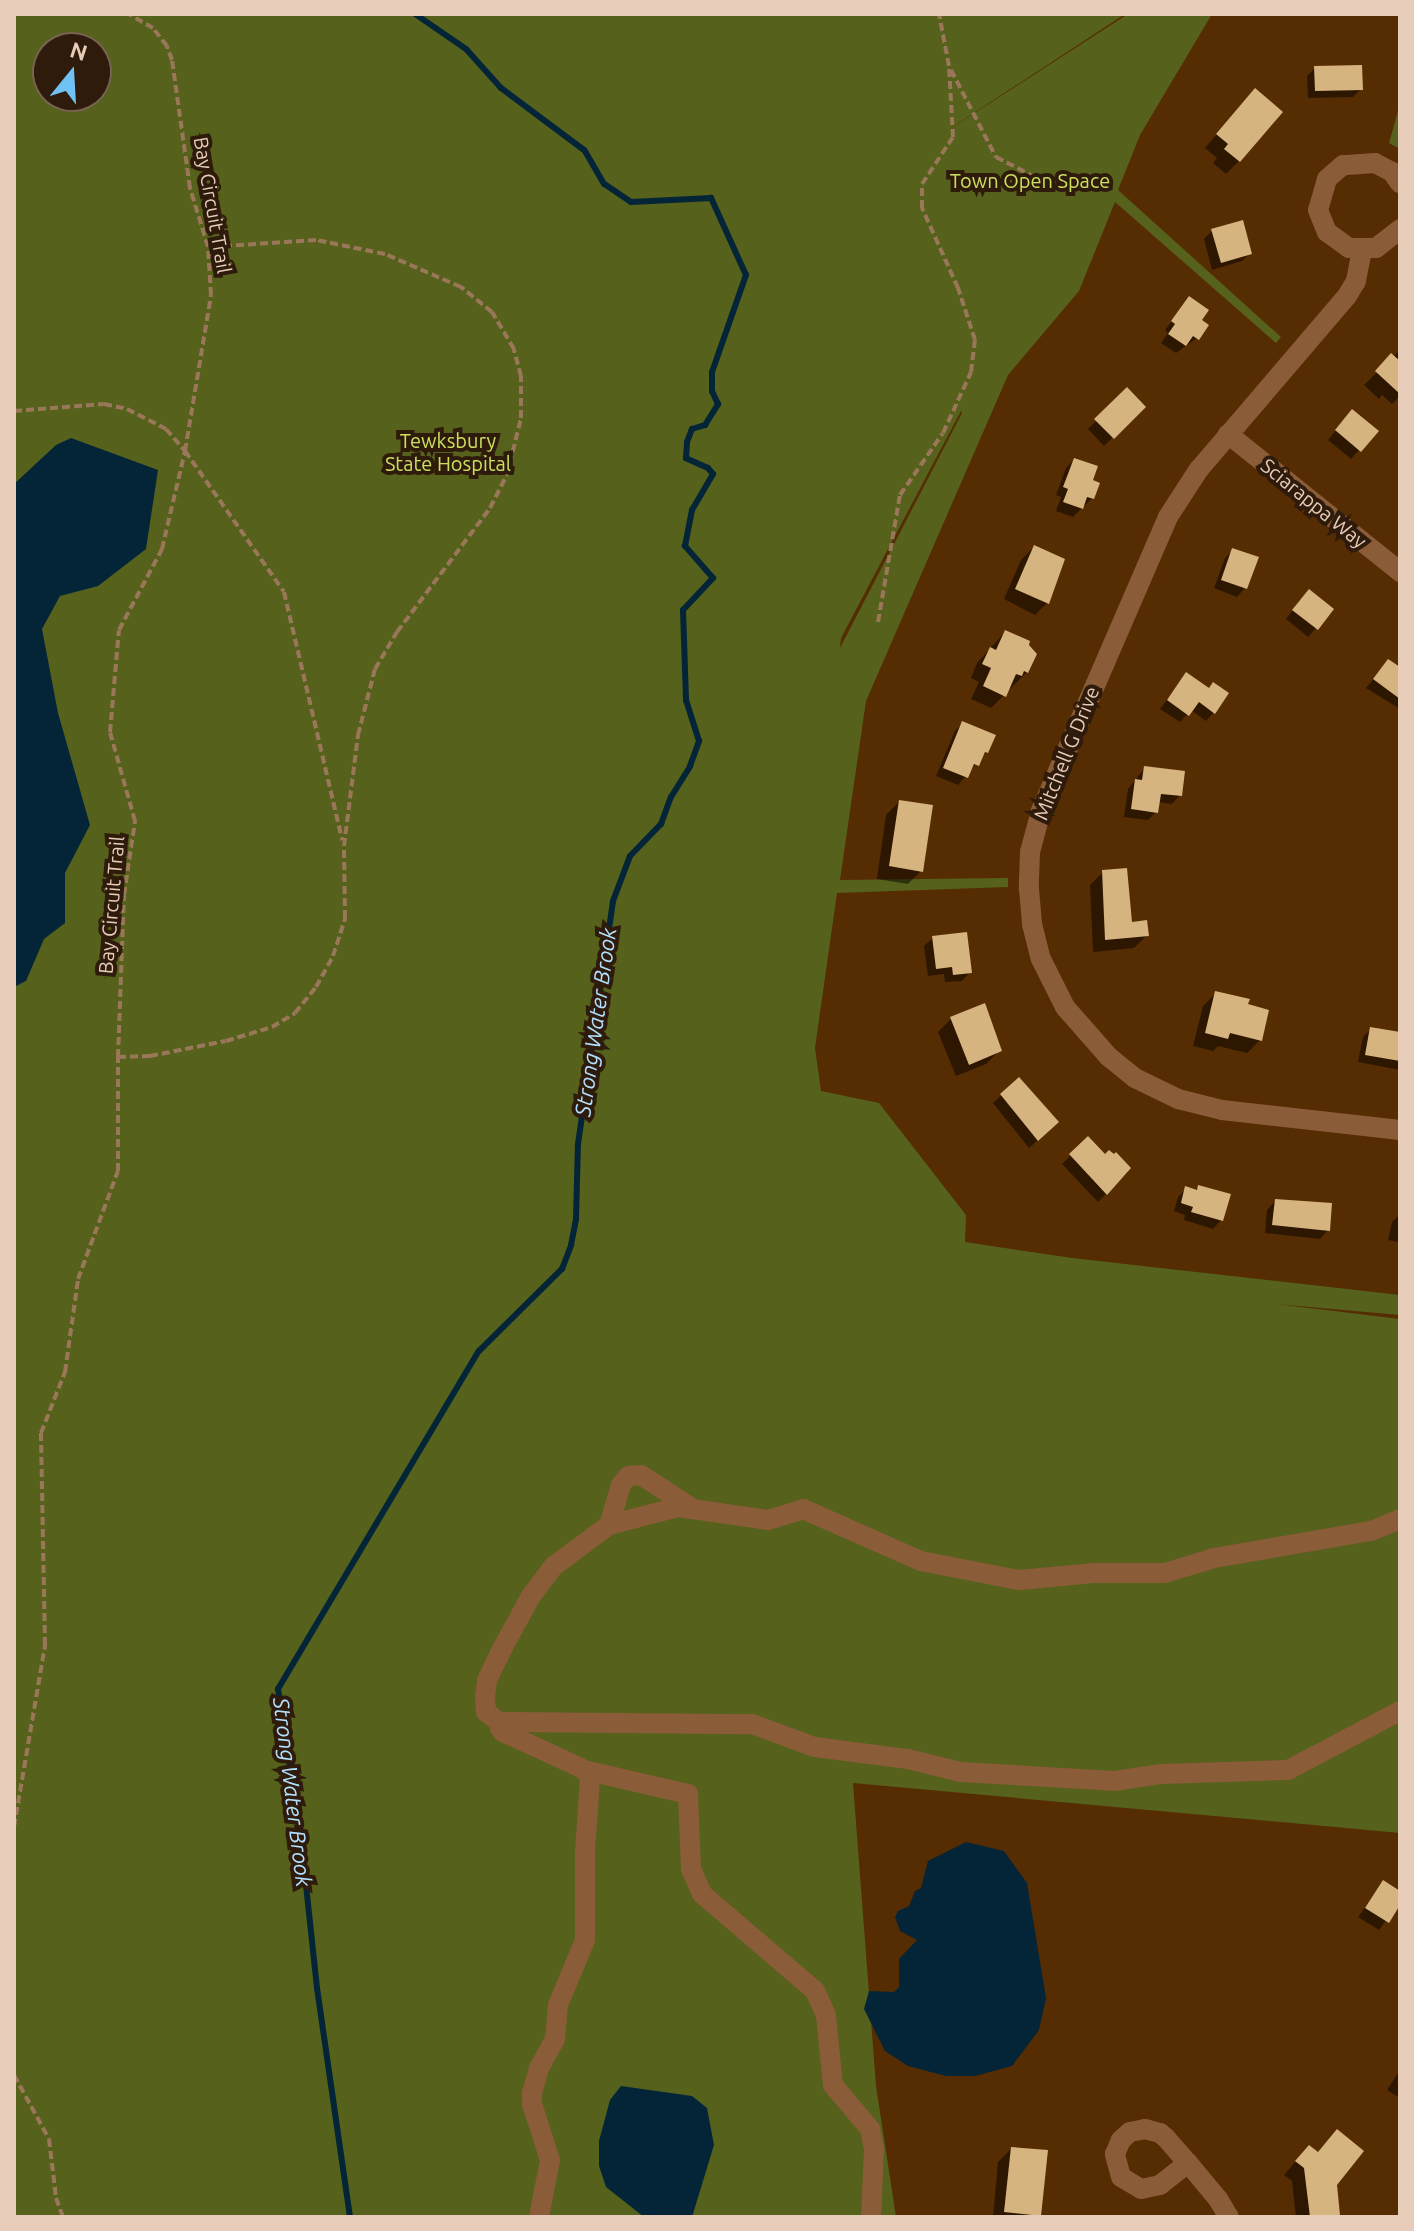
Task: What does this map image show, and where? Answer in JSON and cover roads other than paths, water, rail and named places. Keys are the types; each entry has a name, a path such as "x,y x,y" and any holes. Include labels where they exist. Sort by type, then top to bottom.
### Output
{"street":[{"path":"1400,183 1384,167 1354,162 1333,172 1321,189 1318,210 1327,232 1338,243 1362,250 1385,243 1400,229"},
{"name":"Mitchell G Drive","path":"1362,250 1358,277 1347,296 1228,434 1182,492 1168,517 1046,797 1030,852 1032,924 1041,959 1065,1007 1109,1057 1149,1086 1178,1099 1222,1110 1400,1130"},
{"name":"Sciarappa Way","path":"1228,434 1400,572"},
{"path":"609,1525 621,1485 635,1474 690,1507"},
{"path":"1400,1519 1371,1531 1214,1558 1165,1573 1094,1573 1019,1580 921,1561 803,1509 768,1520 678,1507 609,1525 554,1566 531,1596 503,1647 487,1680 485,1697 486,1712 501,1724 752,1724 815,1747 890,1756 960,1772 1114,1781 1161,1774 1288,1770 1400,1711"},
{"path":"501,1724 500,1728 508,1734 584,1770 688,1794 691,1869 702,1894 815,1991 826,2015 833,2085 870,2129 874,2174 871,2217"},
{"path":"539,2217 550,2160 532,2104 532,2093 539,2068 555,2039 558,2005 585,1940 585,1851 590,1780 584,1770"},
{"path":"1188,2163 1229,2217"}],"water":[{"path":"71,438 158,470 146,549 98,586 60,596 42,629 58,713 90,825 65,873 65,923 44,939 26,981 14,987 14,484 56,445"},
{"path":"966,1842 1004,1851 1027,1883 1046,1998 1039,2030 1012,2066 975,2076 946,2076 908,2066 885,2051 864,2009 869,1991 894,1992 899,1987 899,1959 917,1940 900,1931 895,1917 898,1911 909,1906 915,1891 921,1888 928,1861"},
{"path":"621,2086 692,2096 707,2108 714,2145 692,2217 644,2217 606,2187 599,2166 599,2141 610,2100"}],"waterway":[{"name":"Strong Water Brook","path":"350,2217 317,1988 300,1828 278,1689 479,1351 562,1269 571,1245 576,1219 578,1144 613,901 630,856 661,824 699,741 686,700 683,610 713,578 685,546 692,510 713,474 708,468 686,458 687,442 692,429 705,425 718,404 712,391 712,372 746,275 711,198 631,202 604,184 584,150 501,88 466,49 415,14"}],"park label":[{"name":"Town Open Space","path":"1030,180"},
{"name":"Tewksbury State Hospital","path":"448,452"}]}
